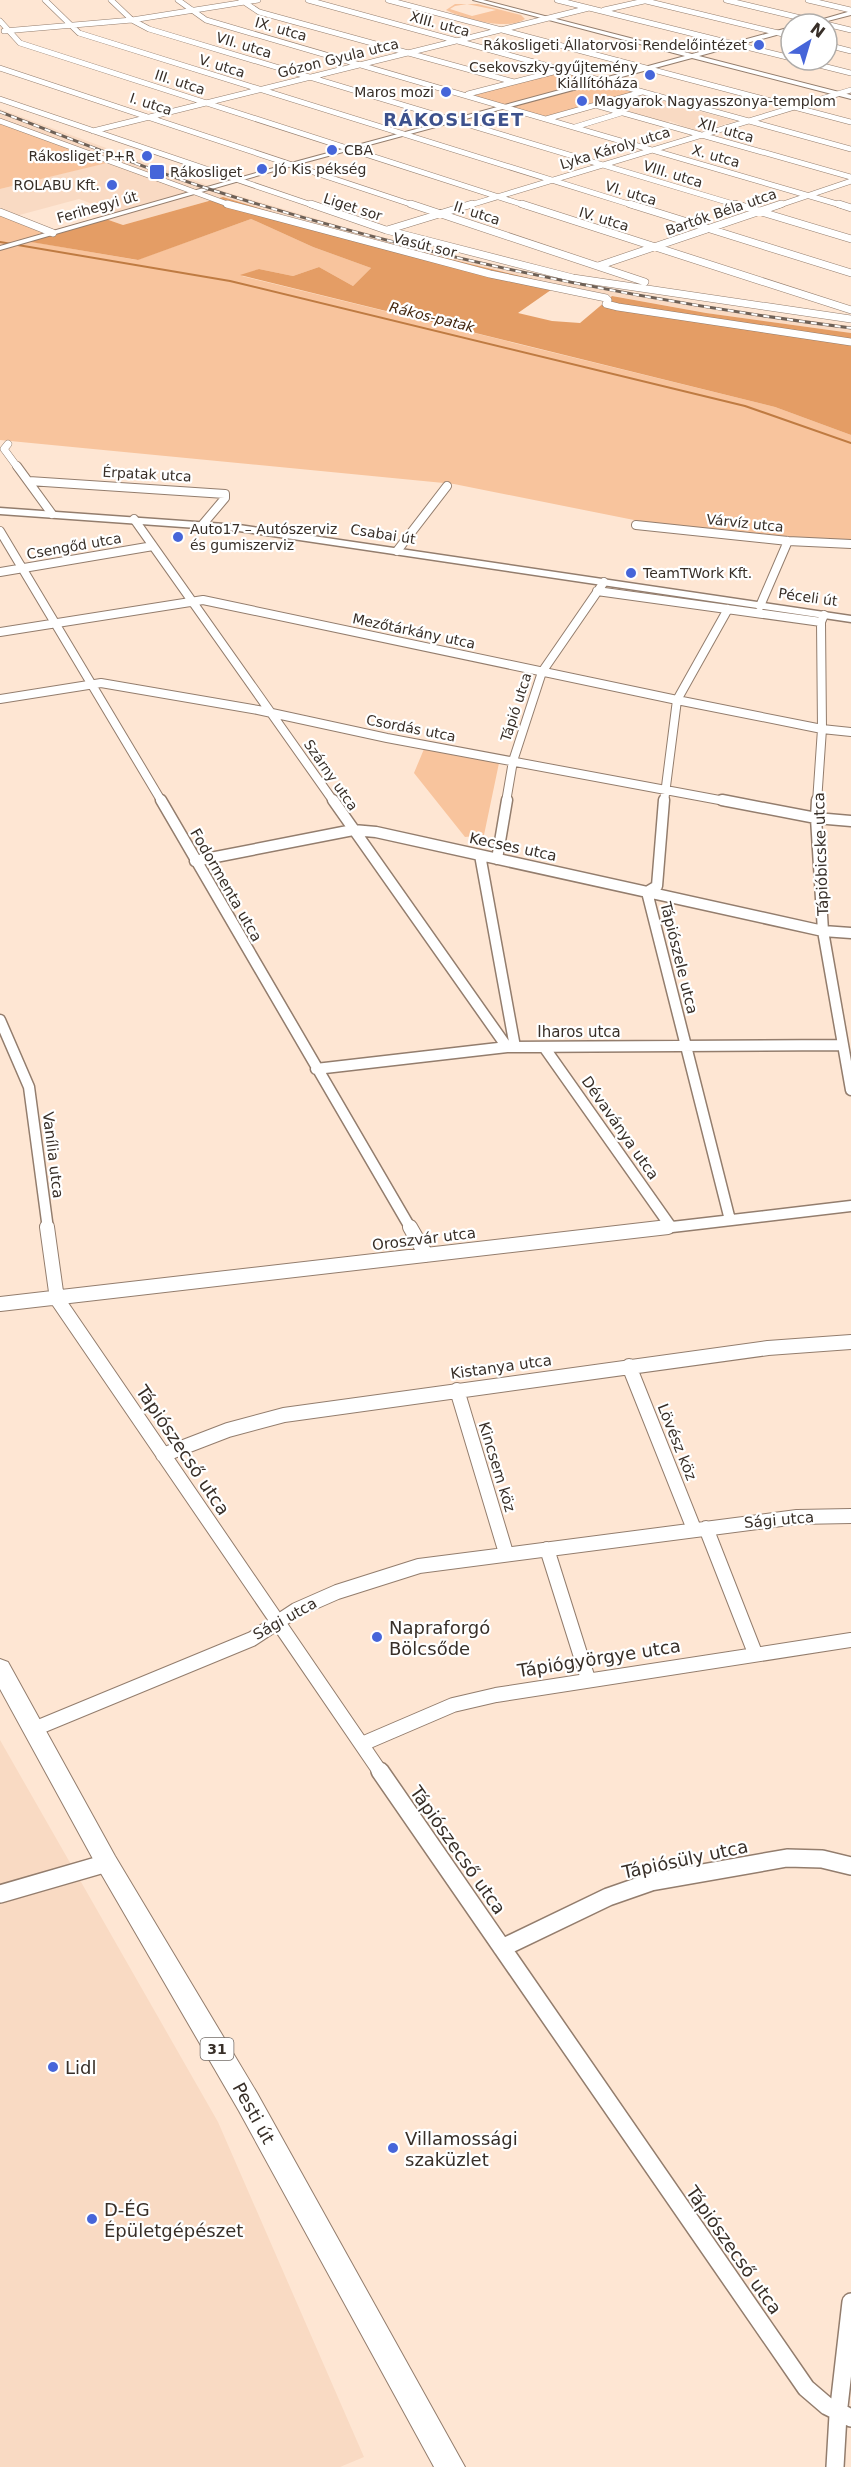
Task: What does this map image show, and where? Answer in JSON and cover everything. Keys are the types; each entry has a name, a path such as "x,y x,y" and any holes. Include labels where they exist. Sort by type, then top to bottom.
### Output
{"main road":[{"name":"Csabai út","path":"0,511 203,524 398,551 601,586 760,606"},
{"name":"Péceli út","path":"760,606 822,619 851,619"},
{"name":"Pesti út","path":"0,1668 106,1863 248,2102 450,2467"}],"street":[{"path":"45,0 70,25"},
{"path":"111,0 132,20"},
{"name":"IX. utca","path":"178,0 206,20 506,106"},
{"path":"0,31 132,20 258,0"},
{"name":"XIII. utca","path":"308,0 851,149"},
{"path":"388,0 851,122"},
{"path":"476,0 851,97"},
{"path":"557,0 779,55"},
{"path":"602,11 643,0 777,33"},
{"path":"726,0 779,13"},
{"path":"808,0 851,11"},
{"path":"242,1 259,12 514,82"},
{"name":"Gózon Gyula utca","path":"93,131 589,8"},
{"name":"VII. utca","path":"132,20 149,29 454,121"},
{"name":"III. utca","path":"0,21 20,43 349,149"},
{"name":"V. utca","path":"70,25 79,33 404,134"},
{"name":"Ferihegyi út","path":"3,247 293,164 777,33"},
{"name":"I. utca","path":"0,68 293,164"},
{"path":"465,94 562,69"},
{"name":"Lyka Károly utca","path":"386,230 851,90"},
{"path":"546,119 643,92"},
{"name":"Liget sor","path":"0,99 386,230 573,278 851,319"},
{"name":"XII. utca","path":"595,105 851,179"},
{"name":"X. utca","path":"506,106 851,208"},
{"path":"575,127 622,113"},
{"name":"Vasút sor","path":"0,121 192,194 336,235 490,274 606,298 608,300 606,304 618,307 851,342"},
{"name":"VIII. utca","path":"454,121 851,239"},
{"name":"VI. utca","path":"404,134 549,181 851,273"},
{"name":"IV. utca","path":"349,149 851,310"},
{"name":"II. utca","path":"293,164 645,282 648,284 647,288"},
{"name":"Bartók Béla utca","path":"598,266 851,179"},
{"path":"0,212 53,233"},
{"path":"8,444 4,449 52,514"},
{"name":"Érpatak utca","path":"29,481 225,494 225,498 203,524"},
{"path":"398,551 447,486"},
{"name":"Szárny utca","path":"134,519 353,830 511,1047"},
{"name":"Várvíz utca","path":"636,525 788,541 851,544"},
{"name":"Fodormenta utca","path":"0,531 93,683 426,1256"},
{"path":"760,606 788,541"},
{"name":"Csengőd utca","path":"0,572 153,546"},
{"name":"Csabai út","path":"601,586 728,609 822,619"},
{"name":"Tápió utca","path":"497,859 513,762 542,672 601,586"},
{"name":"Mezőtárkány utca","path":"0,632 203,600 677,700 822,729 851,732"},
{"name":"Tápiószele utca","path":"728,609 677,700 665,790 657,886 647,892 730,1220"},
{"name":"Tápióbicske utca","path":"822,619 822,729 816,818 823,931 851,1090"},
{"name":"Csordás utca","path":"0,699 93,683 247,708 272,715 513,762 816,818 851,821"},
{"name":"Kecses utca","path":"195,861 353,830 376,832 823,931 851,933"},
{"path":"480,855 511,1047"},
{"name":"Vanília utca","path":"0,1020 29,1087 57,1299"},
{"name":"Iharos utca","path":"316,1069 511,1047 686,1048 846,1053"},
{"name":"Dévaványa utca","path":"544,1047 671,1227"},
{"name":"Oroszvár utca","path":"0,1304 851,1206"},
{"name":"Tápiószecső utca","path":"57,1299 806,2388 821,2403 844,2416"},
{"name":"Kistanya utca","path":"163,1455 237,1427 284,1415 768,1347 851,1342"},
{"name":"Lövész köz","path":"629,1366 700,1529"},
{"name":"Kincsem köz","path":"457,1390 506,1553"},
{"name":"Sági utca","path":"34,1729 252,1639 296,1610 378,1578 418,1566 797,1517 851,1516"},
{"path":"700,1529 755,1653"},
{"path":"547,1548 588,1679"},
{"name":"Tápiógyörgye utca","path":"362,1744 418,1718 453,1705 588,1679 851,1640"},
{"name":"Tápiósüly utca","path":"502,1948 588,1906 651,1882 787,1858 822,1860 851,1866"},
{"path":"0,1894 106,1863"},
{"path":"836,2467 844,2416 851,2302"}],"shaded area":[{"path":"455,4 467,4 478,4 521,15 525,19 508,24 497,24 474,20 446,10","holes":["467,4 496,10 472,16 450,9"]},
{"path":"562,69 643,92 546,119 465,94"},
{"path":"641,94 736,121 697,132 670,121 664,123 601,105"},
{"path":"0,109 226,192 344,227 454,256 585,285 712,308 851,326 851,333 706,313 575,289 334,231 223,197 123,225 100,217 114,212 79,199 12,217 0,213 0,189 113,161 0,118"},
{"path":"0,118 115,161 0,189"},
{"path":"223,197 334,231 558,285 518,313 552,321 580,323 612,296 706,313 851,333 851,435 775,407 240,275 259,269 293,276 319,267 353,286 371,268 313,247 251,219 138,260 19,240 100,217 123,225"},
{"path":"0,213 48,232 21,240 137,260 251,219 313,247 371,268 353,286 319,267 293,276 259,269 242,276 775,407 851,435 851,542 791,540 639,521 454,484 0,440"},
{"path":"424,749 499,763 484,835 465,837 414,773"},
{"path":"0,1740 218,2122 364,2457 340,2467 0,2467"}],"waterway":[{"name":"Rákos-patak","path":"0,242 230,281 745,406 851,443"}],"railway":[{"path":"0,112 182,180 367,235 446,255 607,289 769,317 851,328"}],"place":[{"name":"Rákosligeti Állatorvosi Rendelőintézet","path":"759,45"},
{"name":"Csekovszky-gyűjtemény Kiállítóháza","path":"650,75"},
{"name":"Maros mozi","path":"446,92"},
{"name":"Magyarok Nagyasszonya-templom","path":"582,101"},
{"name":"CBA","path":"332,150"},
{"name":"Rákosliget P+R","path":"147,156"},
{"name":"Jó Kis pékség","path":"262,169"},
{"name":"Rákosliget","path":"157,172"},
{"name":"ROLABU Kft.","path":"112,185"},
{"name":"Auto17 – Autószerviz és gumiszerviz","path":"178,537"},
{"name":"TeamTWork Kft.","path":"631,573"},
{"name":"Napraforgó Bölcsőde","path":"377,1637"},
{"name":"Lidl","path":"53,2067"},
{"name":"Villamossági szaküzlet","path":"393,2148"},
{"name":"D-ÉG Épületgépészet","path":"92,2219"}],"district":[{"name":"RÁKOSLIGET","path":"454,119"}]}
